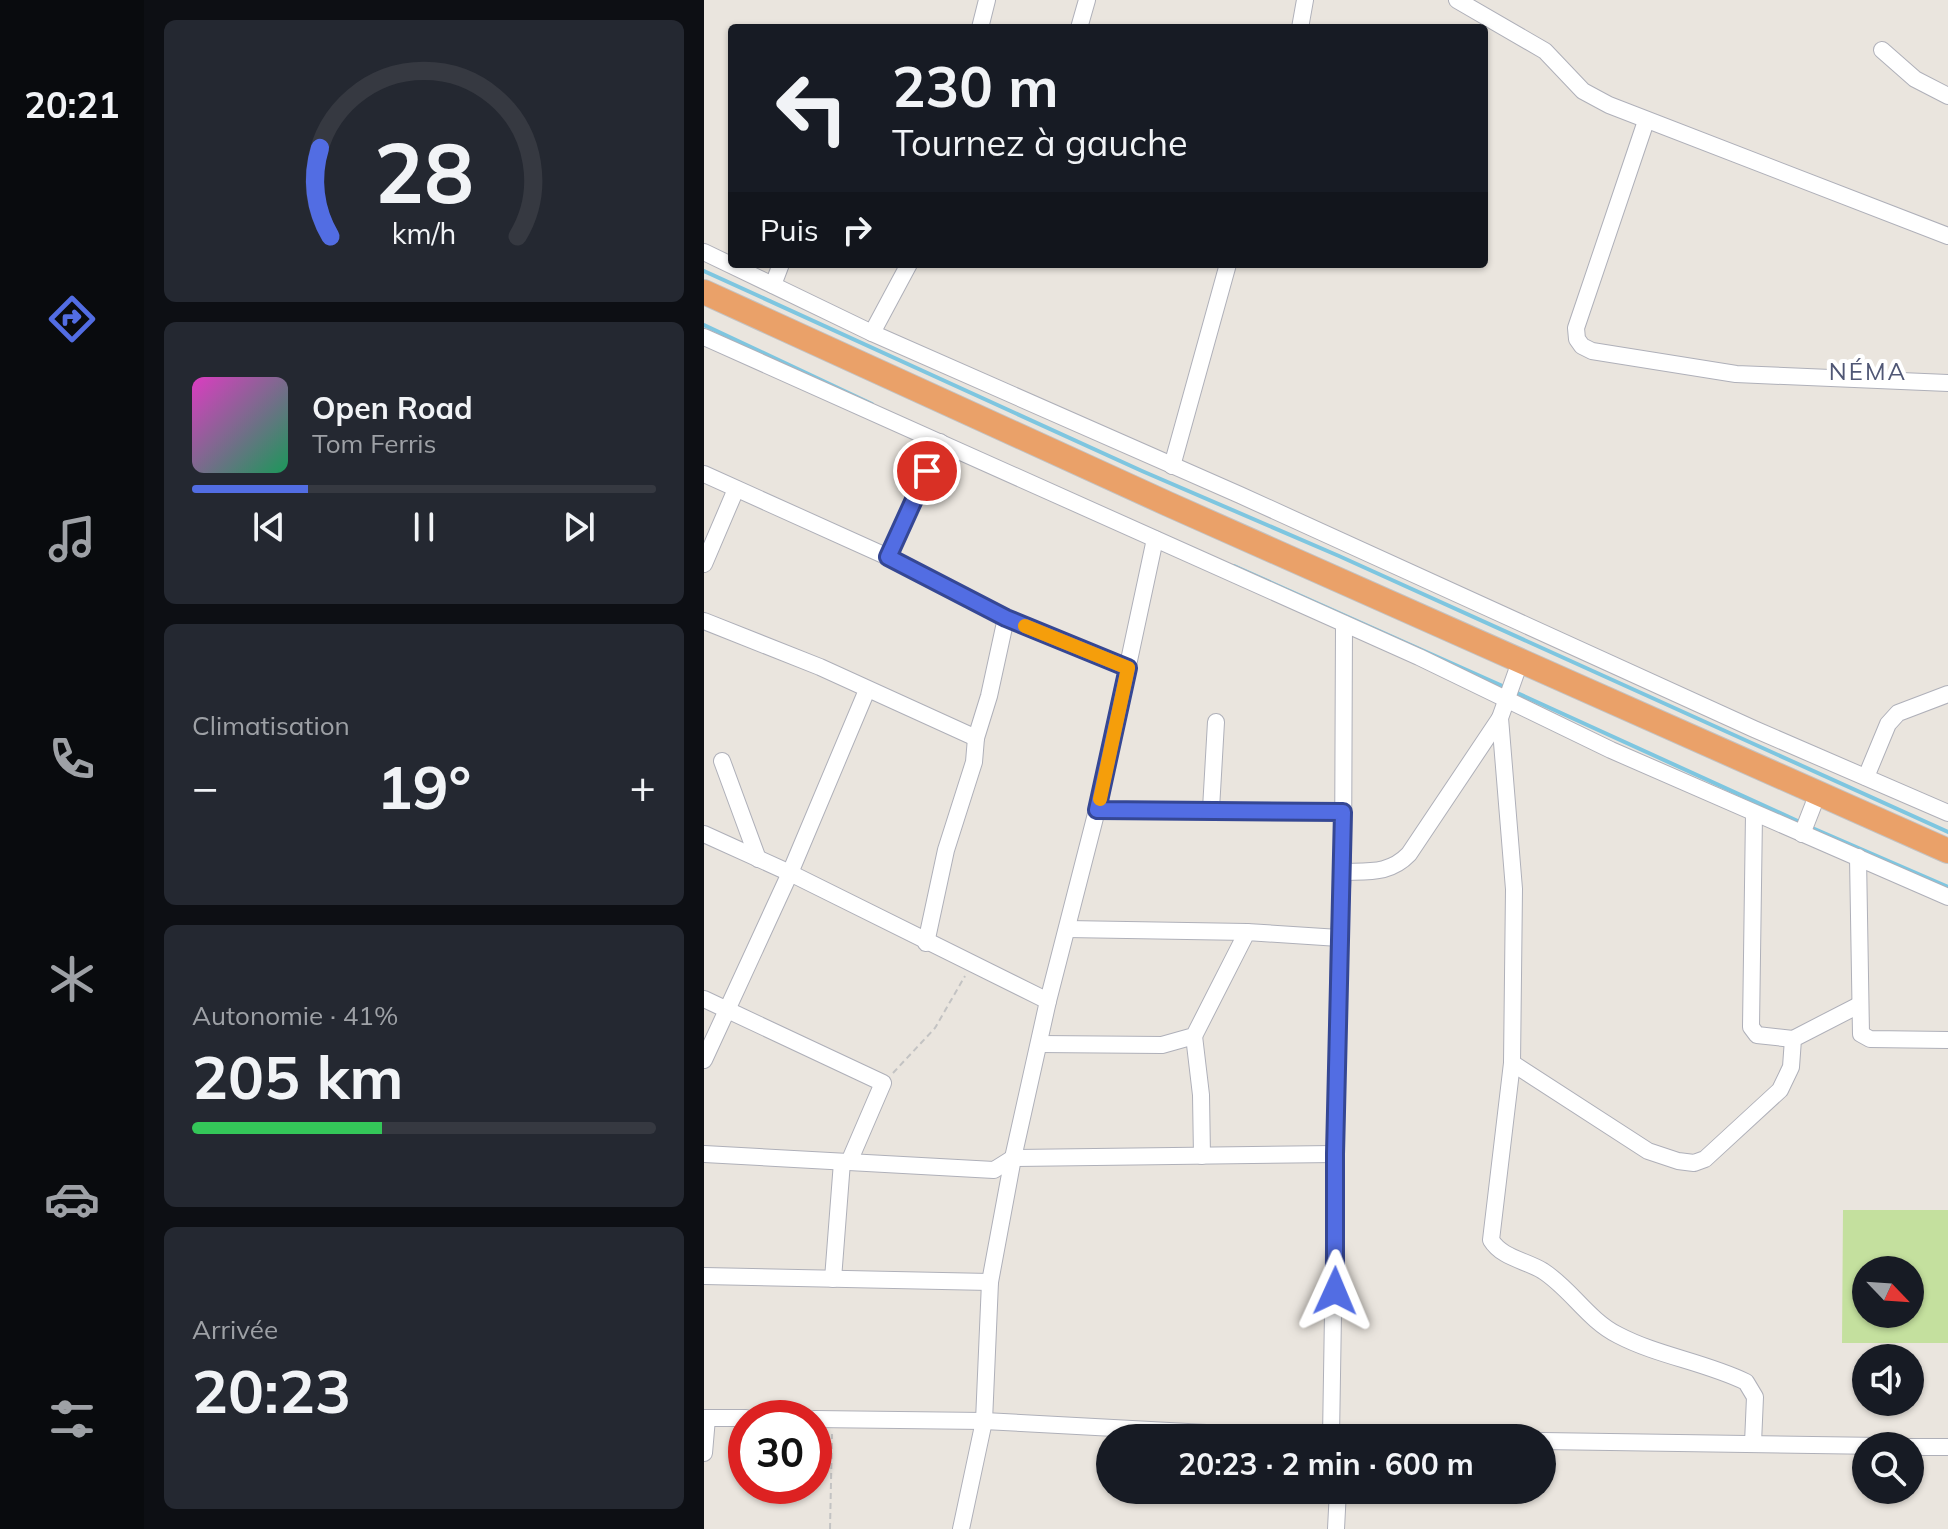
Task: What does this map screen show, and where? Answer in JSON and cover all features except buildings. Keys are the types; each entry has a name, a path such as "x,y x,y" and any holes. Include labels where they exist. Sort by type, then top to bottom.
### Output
{"highway":[{"path":"704,292 1168,504 1948,851"}],"street":[{"path":"981,24 987,0"},
{"path":"1080,24 1087,0"},
{"path":"1301,24 1305,0"},
{"path":"1457,0 1545,51 1583,91 1596,99 1948,236"},
{"path":"1882,50 1915,79 1948,96"},
{"path":"1646,121 1576,328 1577,339 1582,346 1604,353 1736,374 1948,383"},
{"path":"704,252 728,263"},
{"path":"737,268 872,333 1948,813"},
{"path":"773,285 779,268"},
{"path":"872,333 907,268"},
{"path":"1172,466 1227,268"},
{"path":"704,337 1344,624 1509,692 1611,750 1948,897"},
{"path":"888,557 940,442"},
{"path":"704,474 888,557 1006,618 1128,668"},
{"path":"704,564 736,489"},
{"path":"961,1529 984,1421 990,1282 1013,1158 1048,1001 1097,810 1155,539"},
{"path":"926,943 946,850 974,762 976,738 989,696 1006,618"},
{"path":"704,621 820,667 976,738"},
{"path":"1331,1424 1339,938 1343,872 1344,624"},
{"path":"1343,872 1386,870 1398,866 1409,854 1500,718 1521,659"},
{"path":"704,1060 790,873 867,690"},
{"path":"1866,777 1888,724 1898,713 1948,694"},
{"path":"1500,718 1514,889 1512,1063 1490,1232 1497,1250 1539,1268 1563,1285 1598,1323 1619,1336 1746,1382 1755,1397 1753,1443"},
{"path":"1211,809 1216,722"},
{"path":"722,761 758,859"},
{"path":"1802,834 1818,793"},
{"path":"1097,810 1343,812"},
{"path":"1754,814 1751,1027 1757,1035 1793,1039 1859,1005"},
{"path":"704,834 790,873 1048,1001"},
{"path":"1858,857 1859,1030 1867,1038 1948,1040"},
{"path":"1067,929 1247,932 1339,938"},
{"path":"1202,1156 1201,1095 1194,1036 1247,932"},
{"path":"704,999 883,1083 846,1162 833,1279"},
{"path":"1039,1044 1162,1045 1194,1036"},
{"path":"1512,1063 1648,1151 1694,1163 1705,1159 1780,1090 1791,1067 1793,1039"},
{"path":"704,1154 994,1170 1013,1158 1335,1154"},
{"path":"704,1276 990,1282"},
{"path":"704,1453 705,1418 728,1418"},
{"path":"832,1419 984,1421 1096,1427"},
{"path":"1556,1441 1852,1445"},
{"path":"1924,1447 1948,1447"},
{"path":"1336,1529 1337,1504"}],"path":[{"path":"883,1083 935,1028 971,964"},
{"path":"830,1504 830,1529"}],"green space":[{"path":"1843,1210 1948,1210 1948,1343 1842,1343"}],"waterway":[{"path":"704,271 1948,832"},
{"path":"704,325 872,404"},
{"path":"1234,566 1507,688"},
{"path":"1515,692 1802,823"},
{"path":"1810,827 1948,887"}],"slow traffic":[{"path":"1025,626 1128,668 1100,799"}],"district":[{"name":"NÉMA","path":"1868,372"}],"route":[{"path":"927,471 888,557 1006,618 1128,668 1097,810 1343,812 1335,1291"}]}
